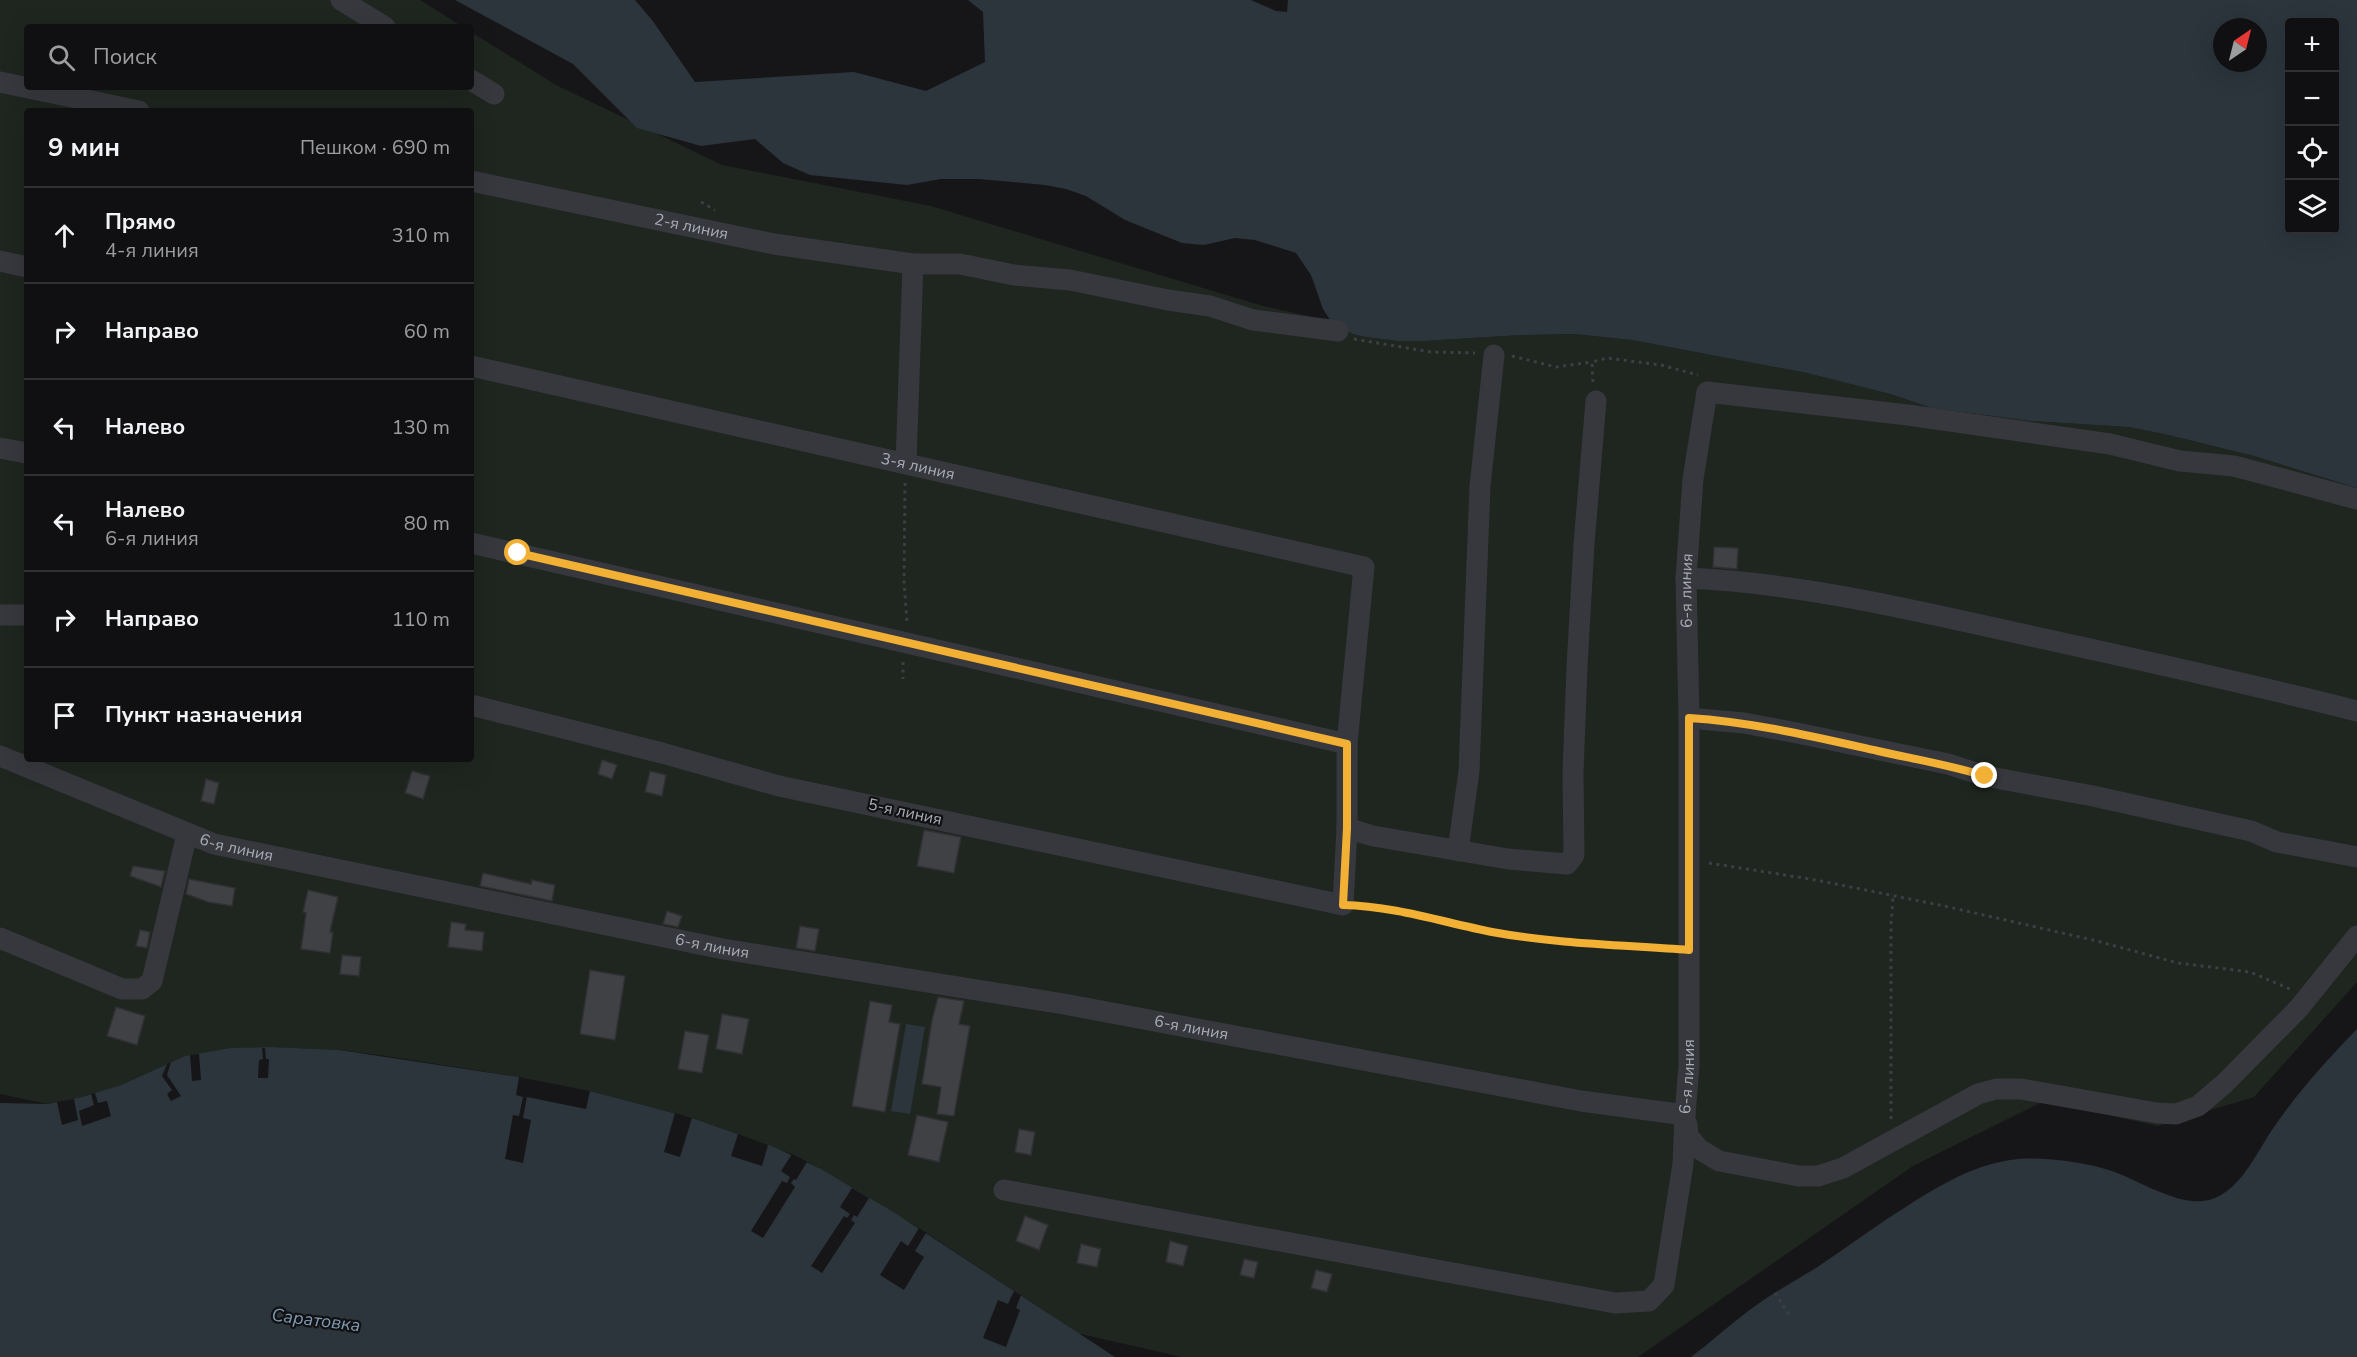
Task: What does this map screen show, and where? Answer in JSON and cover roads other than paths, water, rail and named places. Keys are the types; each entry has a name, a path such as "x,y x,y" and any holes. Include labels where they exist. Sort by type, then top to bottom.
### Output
{"lane":[{"path":"341,0 380,24"},
{"path":"0,82 24,87"},
{"path":"474,82 494,94"},
{"path":"38,90 125,108"},
{"name":"2-я линия","path":"474,182 774,244 913,264 960,264 1014,275 1070,280 1209,306 1253,320 1338,331"},
{"path":"0,261 24,266"},
{"path":"906,463 913,264"},
{"path":"1458,851 1469,771 1480,486 1494,355"},
{"name":"3-я линия","path":"474,367 1364,567 1347,744"},
{"name":"6-я линия","path":"0,756 214,844 723,949 1064,1004 1581,1101 1685,1115 1689,1066 1689,718 1686,578 1693,479 1707,392 1908,415 2110,444 2180,461 2234,466 2357,499"},
{"path":"474,544 1347,744 1347,828 1373,836 1458,851 1547,864 1567,864 1574,855 1573,773 1577,679 1584,544 1596,400"},
{"path":"0,448 24,452"},
{"path":"1686,578 1741,580 1872,601 2092,649 2357,711"},
{"path":"0,615 24,615"},
{"name":"5-я линия","path":"474,706 662,753 779,786 1343,905 1347,828"},
{"path":"1689,718 1744,723 1948,764 1985,776 2093,796 2251,831 2277,842 2357,857"},
{"path":"0,938 122,989 142,989 152,981 188,834"},
{"path":"1685,1115 1688,1136 1699,1149 1719,1161 1799,1176 1818,1176 1843,1168 1978,1094 1996,1089 2021,1089 2157,1113 2176,1114 2198,1106 2225,1083 2308,996 2357,936"},
{"path":"1004,1190 1615,1303 1649,1301 1664,1286 1683,1164 1685,1115"}],"water":[{"path":"455,0 635,0 652,20 695,82 854,72 926,91 985,62 983,12 968,0 1251,0 1276,11 1287,12 1288,0 2357,0 2357,488 2254,456 2164,434 2128,427 2030,421 1932,408 1890,394 1807,373 1632,340 1574,334 1423,341 1365,337 1353,334 1332,323 1323,309 1311,275 1296,253 1255,240 1235,238 1204,245 1182,243 1125,220 1086,196 1045,185 979,179 941,179 907,185 810,175 783,163 755,139 701,146 637,128 573,64"},
{"path":"906,1024 925,1027 910,1114 891,1111"},
{"path":"2357,1029 2357,1357 1691,1357 1755,1306 1816,1268 1887,1219 1949,1181 1982,1167 2018,1159 2065,1161 2112,1171 2176,1198 2203,1201 2215,1198 2225,1193 2241,1177 2291,1103"},
{"name":"Саратовка","path":"231,1048 339,1050 519,1077 590,1091 692,1118 774,1147 821,1169 895,1213 1115,1357 0,1357 0,1103 48,1104 82,1097 121,1085 185,1056"}]}
